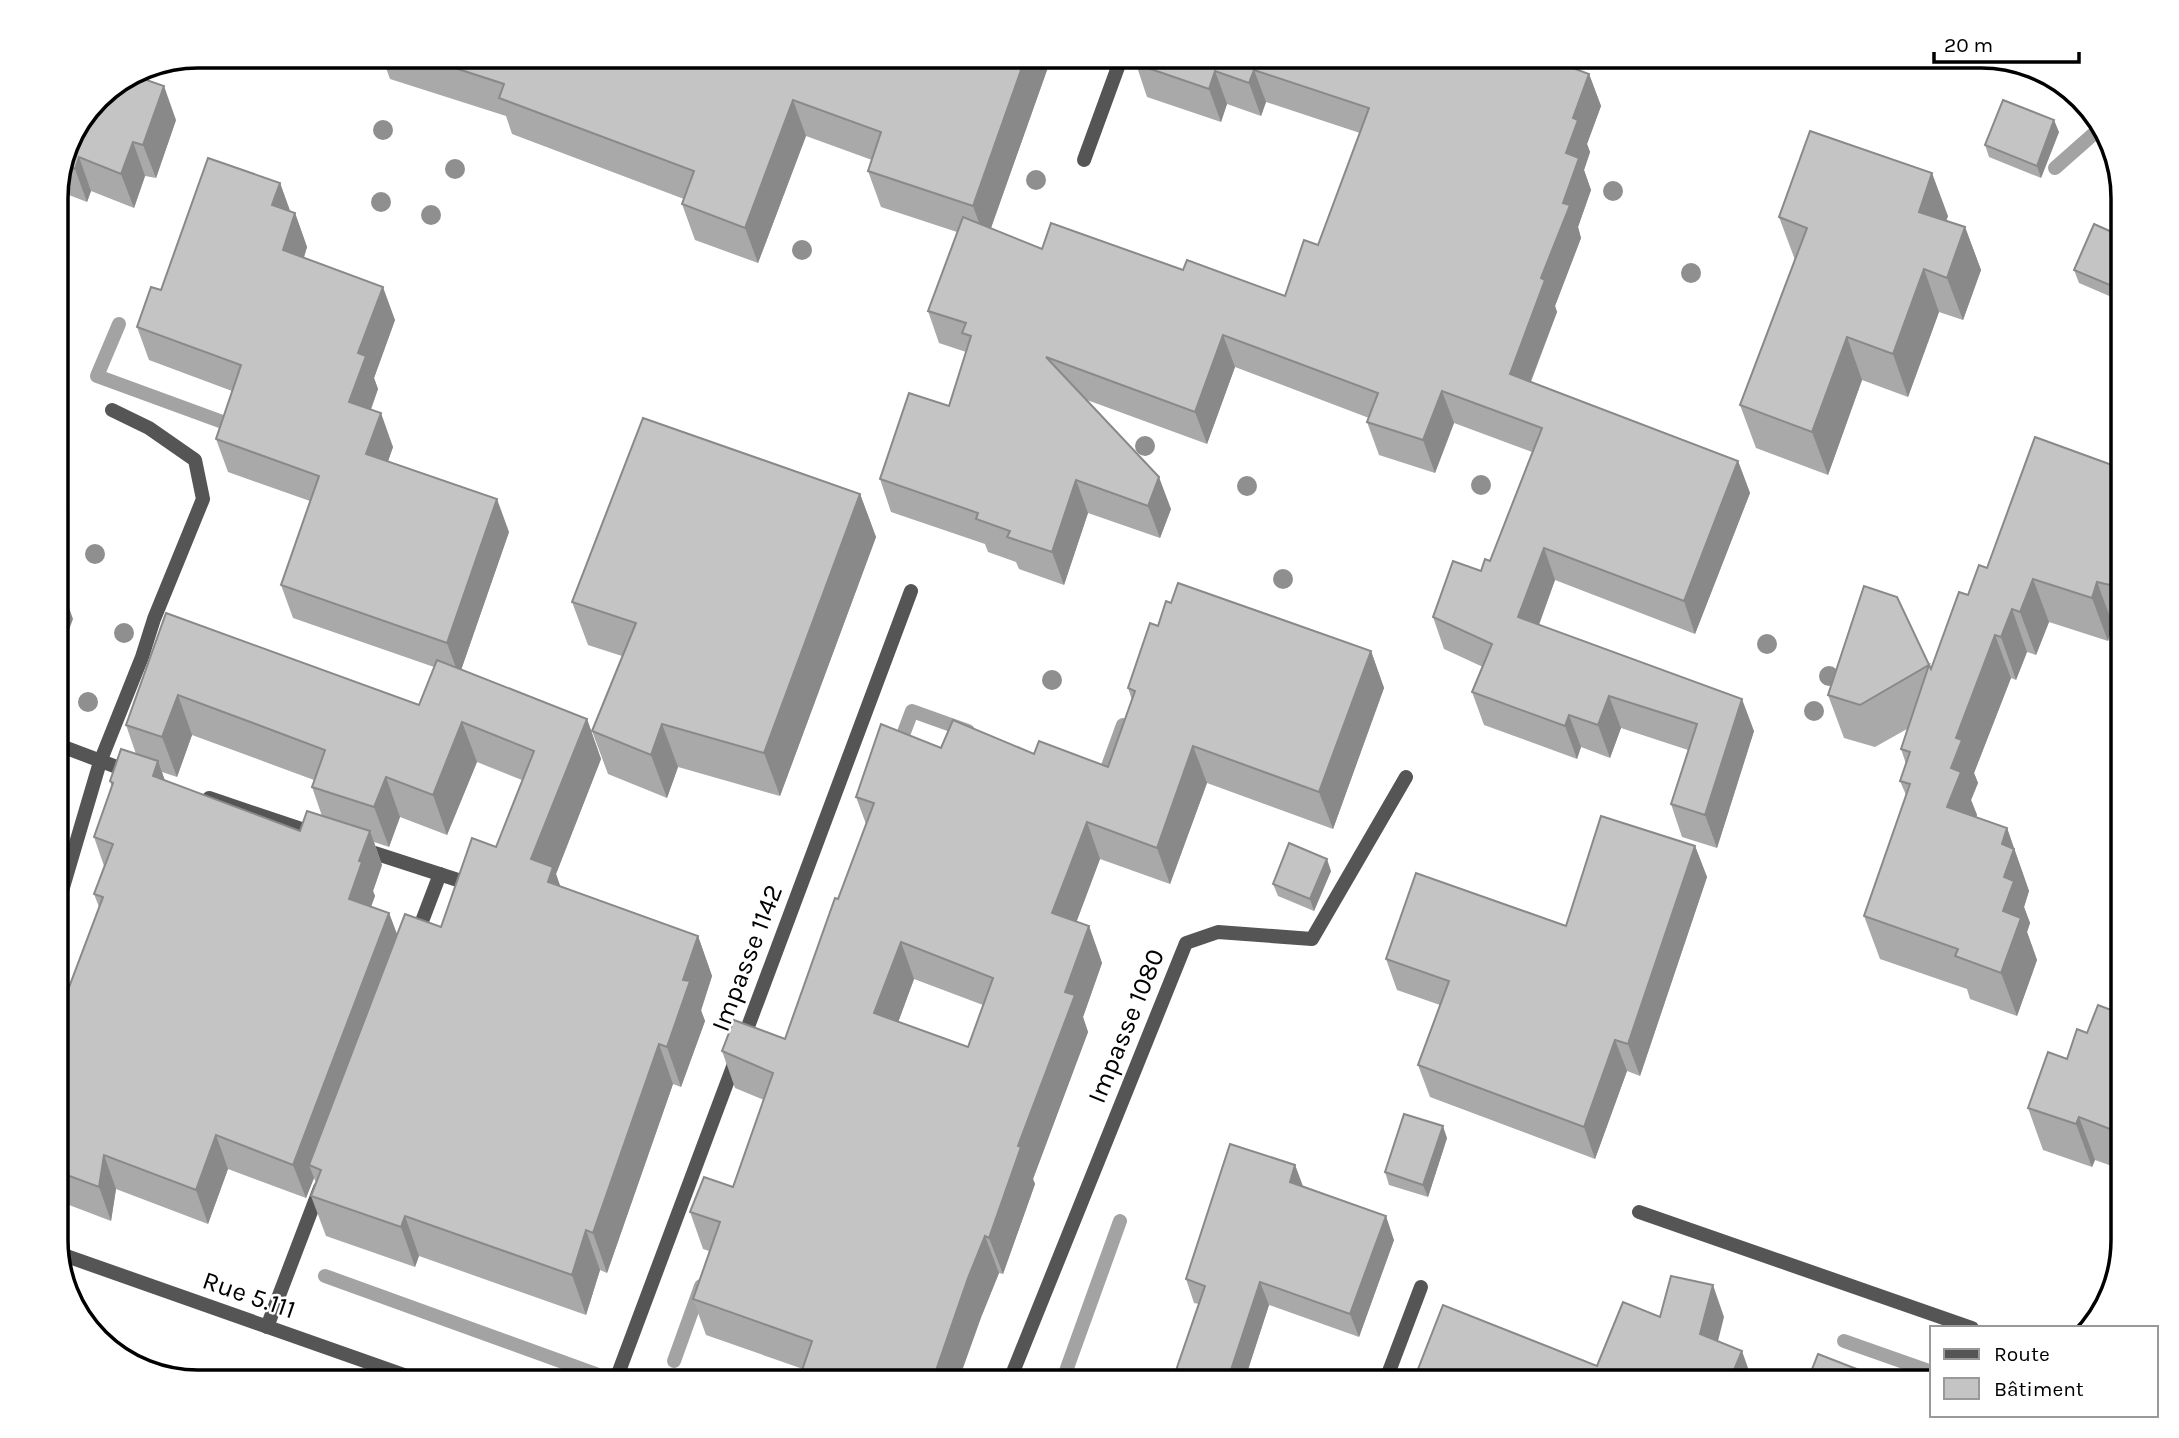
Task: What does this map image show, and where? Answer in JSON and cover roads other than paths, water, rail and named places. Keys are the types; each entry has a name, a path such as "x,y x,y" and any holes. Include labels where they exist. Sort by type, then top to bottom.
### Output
{"street":[{"path":"1084,160 1118,68"},
{"path":"69,867 100,762 203,499 195,460 149,428 111,410"},
{"name":"Impasse 1142","path":"619,1370 911,591"},
{"path":"69,749 141,776"},
{"name":"Impasse 1080","path":"1014,1370 1186,943 1218,932 1312,939 1406,777"},
{"path":"193,793 464,882"},
{"path":"410,952 440,874"},
{"path":"267,1327 326,1172"},
{"path":"1639,1212 1966,1326"},
{"name":"Rue 5.111","path":"69,1257 390,1370"},
{"path":"1390,1370 1421,1287"}],"waterway":[{"path":"2055,168 2093,134"},
{"path":"119,324 97,376 239,428"},
{"path":"897,751 912,711 968,731"},
{"path":"1098,779 1103,780 1123,725"},
{"path":"1066,1370 1120,1221"},
{"path":"325,1276 585,1370"},
{"path":"674,1361 701,1286"},
{"path":"1844,1341 1926,1370"}]}
